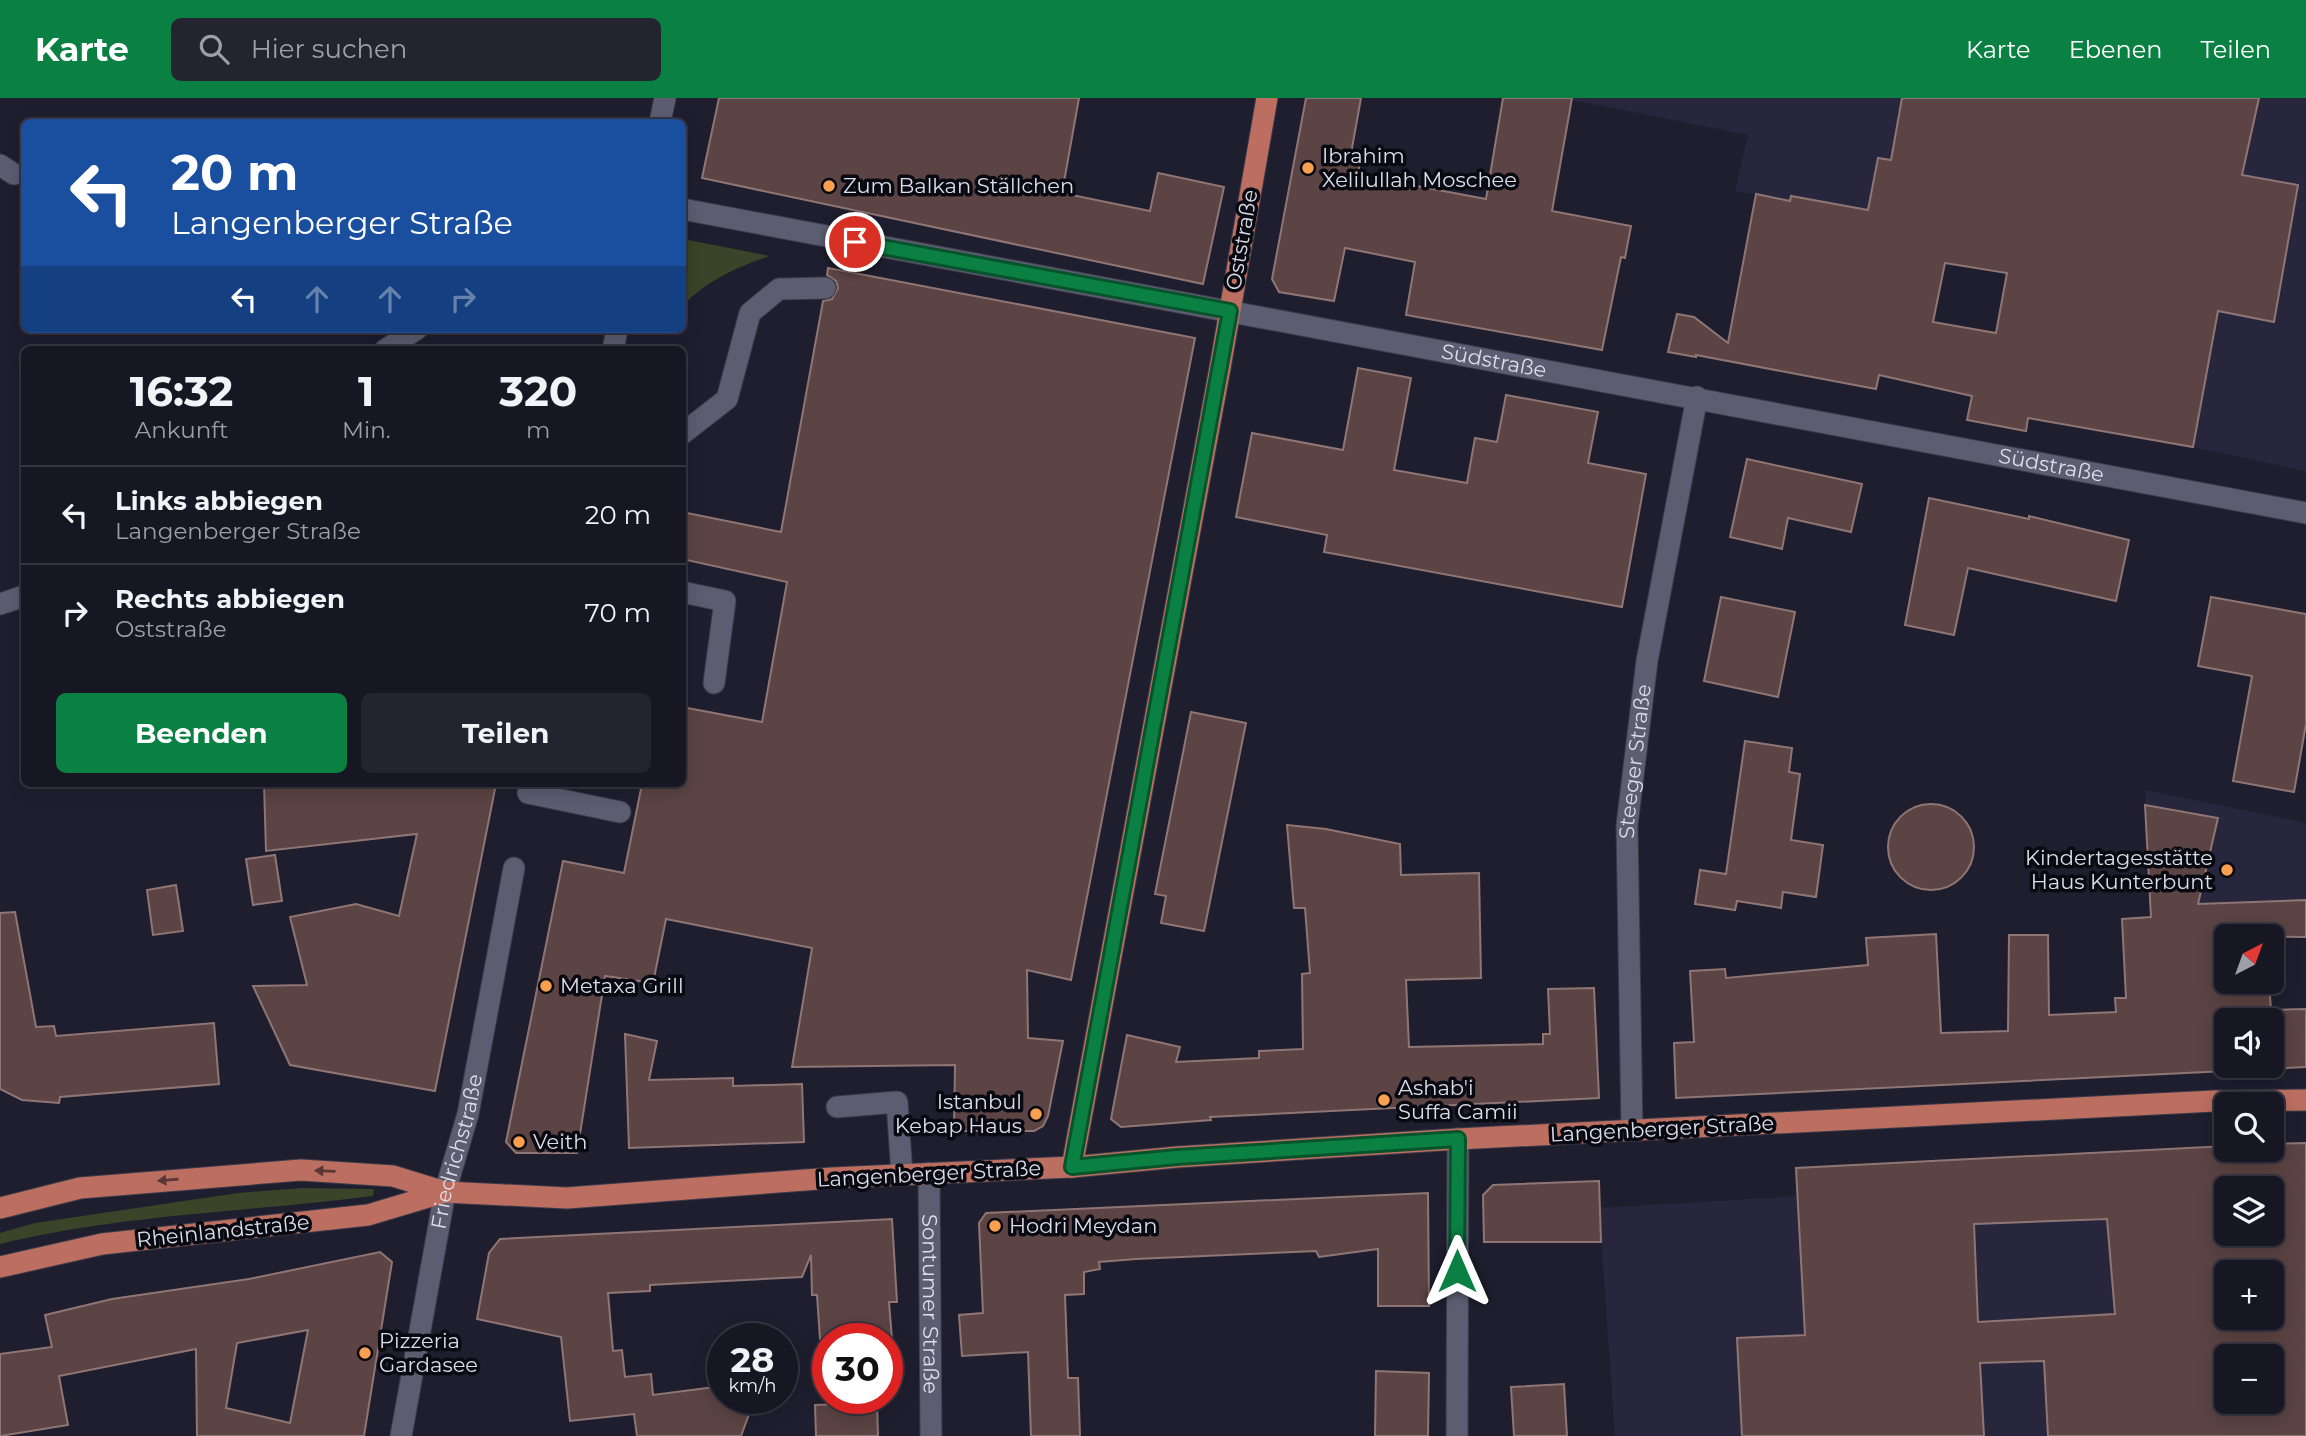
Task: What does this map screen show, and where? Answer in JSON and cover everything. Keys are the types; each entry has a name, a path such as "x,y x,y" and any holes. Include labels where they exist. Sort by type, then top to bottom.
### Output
{"main road":[{"name":"Oststraße","path":"1072,1167 1267,98"},
{"name":"Langenberger Straße","path":"0,1208 80,1188 301,1170 393,1176 445,1192 567,1198 929,1173 1072,1167 1177,1157 1458,1139 2214,1101 2306,1100"},
{"name":"Rheinlandstraße","path":"0,1267 102,1244 368,1215 445,1192"}],"street":[{"path":"661,119 665,98"},
{"name":"Südstraße","path":"686,210 984,268 1697,397 2306,513"},
{"path":"686,431 727,399 750,313 779,289 825,288"},
{"path":"391,346 411,333"},
{"name":"Steeger Straße","path":"1632,1130 1627,825 1647,661 1697,397"},
{"path":"686,593 725,601 713,683"},
{"path":"0,604 21,597"},
{"path":"528,793 620,812"},
{"name":"Friedrichstraße","path":"401,1436 445,1192 468,1114 514,868"},
{"path":"837,1107 897,1102 902,1175"},
{"path":"1457,1436 1458,1139"},
{"name":"Sontumer Straße","path":"929,1173 931,1436"}],"shaded area":[{"path":"1562,98 2306,98 2306,471 2193,447 2029,418 2026,431 1967,420 1984,331 2007,335 2010,317 1999,315 2007,274 1990,271 1995,245 1950,237 1725,360 1756,194 1735,191 1748,135"},
{"name":"Kindertagesstätte Haus Kunterbunt","path":"2145,790 2306,823 2306,937 2284,937 2284,924 2214,924 2214,983 2154,970"},
{"path":"2306,1142 2306,1436 1615,1436 1599,1208 1783,1197 2011,1175 2010,1157 2214,1148 2214,1162 2284,1162 2284,1143"}],"green space":[{"path":"688,240 770,256 724,275 702,288 686,302"},
{"path":"303,1188 374,1189 373,1196 92,1226 0,1244 0,1233 35,1223 238,1193"}],"building":[{"path":"719,98 1079,98 1062,193 1150,211 1158,173 1224,187 1203,284 702,178"},
{"path":"1306,98 1361,98 1350,159 1360,161 1358,175 1486,199 1503,98 1572,98 1552,211 1631,226 1625,258 1621,257 1602,350 1406,315 1415,262 1345,248 1334,301 1279,292 1272,279"},
{"path":"1902,98 2259,98 2242,175 2298,185 2274,322 2218,311 2193,447 2028,418 2026,431 1967,420 1972,396 1879,375 1876,389 1668,352 1677,314 1694,317 1728,343 1756,194 1790,201 1791,196 1868,210 1878,158 1891,160","holes":["1945,263 2007,273 1996,333 1933,322"]},
{"path":"828,268 1195,338 1071,980 1027,970 1028,1038 1063,1041 1048,1116 1043,1126 1034,1131 954,1131 955,1065 792,1067 812,948 666,919 653,983 605,976 577,1153 516,1153 506,1142 563,861 624,873 641,787 686,787 686,708 762,722 787,582 686,560 686,513 781,532 823,301 832,299 838,288 836,281 827,275"},
{"path":"1358,368 1411,378 1394,470 1467,483 1475,438 1497,442 1506,395 1598,412 1588,463 1646,474 1622,607 1324,552 1327,535 1236,517 1252,433 1343,450"},
{"path":"1747,459 1862,484 1851,532 1788,518 1782,549 1730,537"},
{"path":"1929,498 2029,519 2029,516 2129,540 2116,601 1968,568 1954,635 1905,625"},
{"path":"1721,597 1795,612 1778,697 1704,681"},
{"path":"2211,597 2306,614 2306,724 2294,792 2233,781 2252,676 2198,666"},
{"path":"1191,712 1246,723 1204,931 1161,923 1166,896 1155,894"},
{"path":"1745,741 1792,748 1789,772 1800,774 1791,840 1823,845 1816,897 1783,892 1781,908 1737,901 1735,910 1695,904 1700,870 1726,874"},
{"path":"264,787 495,787 435,1091 290,1065 253,986 307,985 290,917 356,904 399,916 417,834 266,851"},
{"path":"1931,804 1955,811 1967,823 1974,847 1967,871 1955,883 1931,890 1907,883 1895,871 1888,847 1895,823 1907,811"},
{"path":"2145,805 2218,818 2198,904 2306,900 2306,937 2284,937 2284,924 2214,924 2214,994 2270,994 2271,1008 2214,1008 2214,1072 1676,1098 1674,1043 1694,1042 1690,971 1725,969 1726,978 1868,965 1866,938 1936,934 1941,1033 2008,1031 2009,935 2048,935 2049,1015 2116,1012 2115,998 2126,998 2122,919 2151,917"},
{"path":"1287,825 1326,829 1400,844 1401,875 1479,873 1481,978 1406,980 1409,1047 1543,1044 1543,1034 1550,1034 1548,989 1594,988 1599,1098 1210,1117 1211,1120 1121,1127 1111,1119 1127,1035 1180,1047 1176,1062 1259,1058 1259,1051 1303,1049 1302,974 1310,973 1305,908 1294,908"},
{"path":"275,855 282,901 253,905 246,859"},
{"path":"176,885 183,931 153,935 147,890"},
{"path":"15,912 36,1027 54,1026 56,1036 214,1023 219,1084 60,1097 59,1103 22,1100 0,1089 0,913"},
{"path":"2306,1009 2306,1067 2284,1068 2284,1010"},
{"path":"625,1034 657,1041 649,1080 733,1078 733,1086 802,1084 804,1142 629,1148"},
{"path":"2306,1143 2306,1436 2048,1436 2044,1361 1980,1363 1984,1436 1742,1436 1737,1338 1805,1335 1796,1168 2214,1147 2214,1162 2284,1162 2284,1144","holes":["2107,1219 2115,1314 1978,1322 1974,1224"]},
{"path":"1599,1181 1601,1242 1484,1242 1483,1195 1493,1185"},
{"path":"1428,1193 1429,1306 1378,1306 1378,1249 1319,1257 1316,1251 1136,1259 1099,1262 1100,1269 1084,1272 1084,1294 1065,1295 1068,1378 1078,1378 1080,1436 1031,1436 1028,1352 962,1356 959,1315 983,1313 979,1223 986,1213"},
{"path":"892,1219 897,1302 889,1302 891,1323 819,1323 817,1295 812,1295 811,1255 802,1277 650,1285 650,1291 608,1293 613,1351 622,1350 625,1377 651,1374 653,1395 707,1388 707,1414 749,1414 741,1436 637,1436 634,1414 570,1421 561,1337 477,1319 489,1253 500,1239"},
{"path":"380,1252 392,1262 364,1436 197,1436 196,1349 59,1376 68,1425 0,1436 0,1354 52,1347 45,1315 112,1299 249,1279","holes":["308,1330 290,1423 226,1408 237,1343"]},
{"path":"1376,1371 1429,1373 1428,1436 1375,1436"},
{"path":"1564,1384 1567,1436 1514,1436 1511,1387"},
{"path":"815,1414 877,1414 878,1436 816,1436"}],"place":[{"name":"Ibrahim Xelilullah Moschee","path":"1308,168"},
{"name":"Zum Balkan Ställchen","path":"829,186"},
{"name":"Kindertagesstätte Haus Kunterbunt","path":"2227,870"},
{"name":"Metaxa Grill","path":"546,986"},
{"name":"Ashab'i Suffa Camii","path":"1384,1100"},
{"name":"Istanbul Kebap Haus","path":"1036,1114"},
{"name":"Veith","path":"519,1142"},
{"name":"Hodri Meydan","path":"995,1226"},
{"name":"Pizzeria Gardasee","path":"365,1353"}],"route":[{"path":"855,242 984,268 1230,311 1072,1167 1177,1157 1458,1139 1457,1271"}]}
